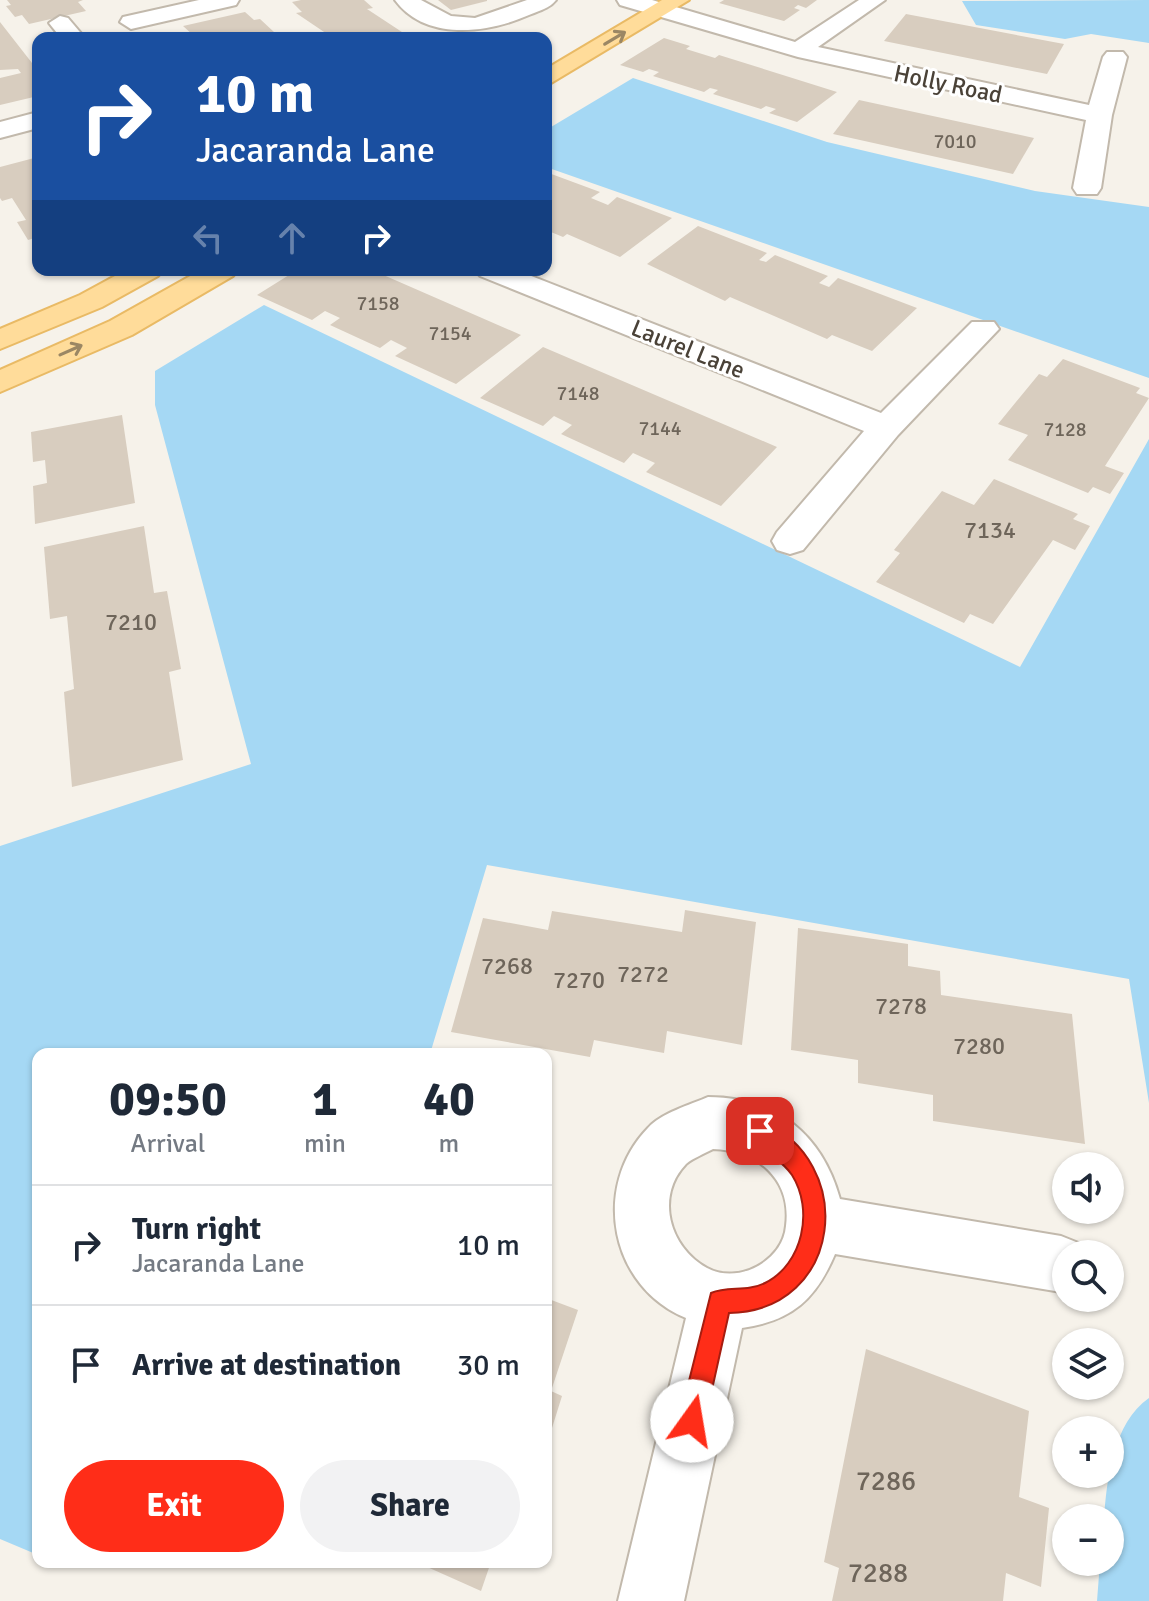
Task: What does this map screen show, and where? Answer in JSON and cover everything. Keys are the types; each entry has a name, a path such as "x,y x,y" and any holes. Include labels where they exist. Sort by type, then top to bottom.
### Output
{"main road":[{"path":"552,75 670,5"},
{"path":"0,340 91,301 137,276"},
{"path":"0,382 121,328 212,276"}],"street":[{"path":"112,0 138,30 228,0"},
{"path":"406,0 431,18 453,25 504,19 545,0"},
{"path":"798,50 874,0"},
{"name":"Holly Road","path":"621,3 670,5 798,50 1099,115"},
{"path":"1087,188 1099,115 1115,57"},
{"path":"0,130 32,122"},
{"name":"Laurel Lane","path":"505,276 886,427"},
{"path":"790,541 886,427 983,329"},
{"path":"708,1123 734,1123 760,1131 783,1146 801,1168 812,1194 815,1223 810,1249 796,1274 775,1291 748,1301 719,1302 692,1292 668,1274 650,1250 640,1223 640,1195 647,1168 662,1146 683,1131 708,1123"},
{"path":"815,1223 1052,1262"},
{"path":"651,1601 719,1302"}],"water":[{"path":"1149,0 1149,43 1091,34 1065,39 976,25 962,1"},
{"path":"633,78 827,142 1035,191 1149,207 1149,378 552,169 552,126"},
{"path":"264,305 1020,667 1149,439 1149,1103 1129,979 487,865 432,1048 32,1048 32,1552 0,1539 0,846 251,764 155,405 155,371"},
{"path":"1149,1398 1149,1601 1097,1601 1099,1576 1124,1576 1124,1504 1105,1504 1107,1488 1124,1488 1124,1428"}],"building":[{"path":"7,0 83,0 78,2 86,11 29,24 22,15 15,17 6,6 11,5"},
{"path":"364,0 373,8 367,9 402,32 324,32 296,13 302,12 292,2"},
{"path":"438,0 487,0 487,1 451,10"},
{"path":"724,0 817,0 806,8 798,5 794,8 800,10 784,21 719,3"},
{"path":"245,12 254,20 260,19 274,32 190,32 183,26"},
{"path":"906,14 1064,44 1047,74 884,41"},
{"path":"0,22 32,63 32,97 0,105 0,78 21,73 18,69 0,70"},
{"path":"664,38 690,46 686,49 715,58 719,55 837,92 797,122 769,113 776,109 766,106 761,109 713,94 718,90 710,88 704,92 653,76 659,72 649,69 643,72 620,65"},
{"path":"859,100 1034,138 1013,174 833,134"},
{"path":"32,159 32,239 28,240 17,222 26,220 12,198 2,201 0,198 0,167"},
{"path":"552,174 600,192 591,198 608,205 617,197 672,218 620,257 567,234 563,237 552,232"},
{"path":"698,226 767,253 759,260 766,262 775,255 828,276 819,283 829,287 838,278 917,308 872,351 832,335 827,339 730,297 725,301 647,264"},
{"path":"287,276 386,276 521,335 456,384 395,356 407,348 391,340 380,348 330,325 340,318 325,311 312,320 257,295"},
{"path":"543,347 777,447 721,506 646,472 655,463 633,453 624,463 561,434 572,425 554,416 543,426 480,398"},
{"path":"1063,359 1140,388 1136,393 1149,398 1105,466 1124,473 1110,494 1093,487 1088,493 1008,460 1028,435 998,424 1039,374 1047,377"},
{"path":"122,415 135,503 35,524 33,486 47,483 45,460 33,462 31,432"},
{"path":"994,479 1078,514 1073,519 1090,526 1075,550 1053,540 993,624 970,614 964,623 876,582 900,553 894,550 942,491 974,505"},
{"path":"144,526 154,593 167,591 181,669 169,672 183,760 72,787 64,692 74,689 67,616 50,619 44,547"},
{"path":"685,910 756,922 742,1045 667,1031 664,1053 594,1040 590,1057 451,1032 483,918 548,930 552,911 682,932"},
{"path":"798,928 908,944 908,966 940,971 941,995 1072,1014 1085,1144 933,1121 933,1095 858,1083 858,1060 791,1050"},
{"path":"552,1300 578,1310 552,1388"},
{"path":"866,1349 1029,1411 1019,1497 1049,1508 1041,1587 1006,1573 1003,1601 832,1601 839,1568 824,1562"},
{"path":"552,1391 562,1396 552,1428"},
{"path":"429,1568 489,1568 481,1591"}],"route":[{"path":"692,1421 719,1302 748,1301 775,1291 796,1274 810,1249 815,1223 812,1194 801,1168 783,1146 760,1131"}]}
